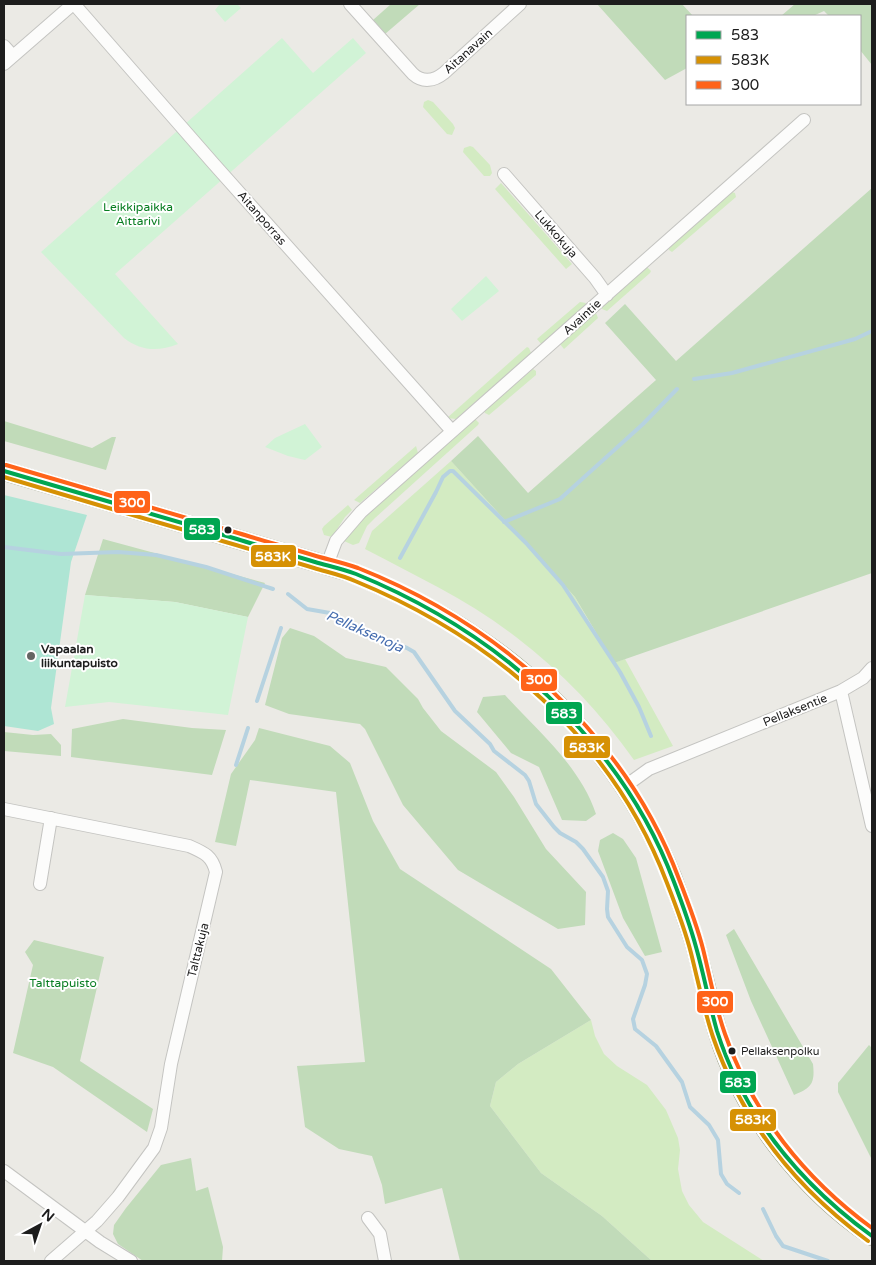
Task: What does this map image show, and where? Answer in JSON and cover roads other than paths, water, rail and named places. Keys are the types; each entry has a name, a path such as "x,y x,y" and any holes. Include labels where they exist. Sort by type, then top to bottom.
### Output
{"street":[{"path":"4,46 8,60 74,4"},
{"name":"Aitanporras","path":"74,4 452,431"},
{"name":"Aitanavain","path":"350,4 413,74 426,80 438,77 444,73 520,4"},
{"name":"Avaintie","path":"327,565 336,541 360,512 804,120"},
{"name":"Lukkokuja","path":"504,174 595,278 607,295"},
{"path":"4,471 353,573 442,616 482,641 540,688 562,709 590,741 624,787 652,835 671,874 695,944 719,1035 730,1064 747,1098 766,1129 803,1176 846,1217 872,1236"},
{"path":"841,691 863,678 872,668"},
{"name":"Pellaksentie","path":"624,787 649,769 841,691 872,826"},
{"name":"Talttakuja","path":"4,809 189,846 207,855 214,862 216,872 171,1064 161,1128 154,1148 118,1197 87,1231 51,1261"},
{"path":"40,884 42,861 51,818"},
{"path":"4,1171 131,1261"},
{"path":"368,1218 380,1234 385,1261"}],"waterway":[{"path":"694,379 732,373 855,339 872,331"},
{"path":"504,522 560,499 643,424 677,389"},
{"path":"400,558 443,477 450,471 453,471 526,543 563,585 620,672 639,707 651,736"},
{"name":"Pellaksenoja","path":"4,547 61,554 118,552 156,555 206,567 273,589"},
{"name":"Pellaksenoja","path":"288,594 307,609 330,613 380,638 414,652 455,711 490,744 494,751 525,775 529,781 536,804 554,827 583,849 603,877 608,891 608,917 627,947 642,960 647,974 633,1019 635,1029 656,1046 682,1082 690,1107 709,1125 718,1140 721,1174 727,1184 739,1193"},
{"path":"257,701 281,628"},
{"path":"236,765 248,728"},
{"name":"Pellaksenoja","path":"763,1209 783,1246 828,1261"}],"place":[{"name":"Vapaalan liikuntapuisto","path":"31,656"},
{"name":"Pellaksenpolku","path":"732,1051"}],"park label":[{"name":"Leikkipaikka Aittarivi","path":"138,214"},
{"name":"Talttapuisto","path":"63,983"}]}
